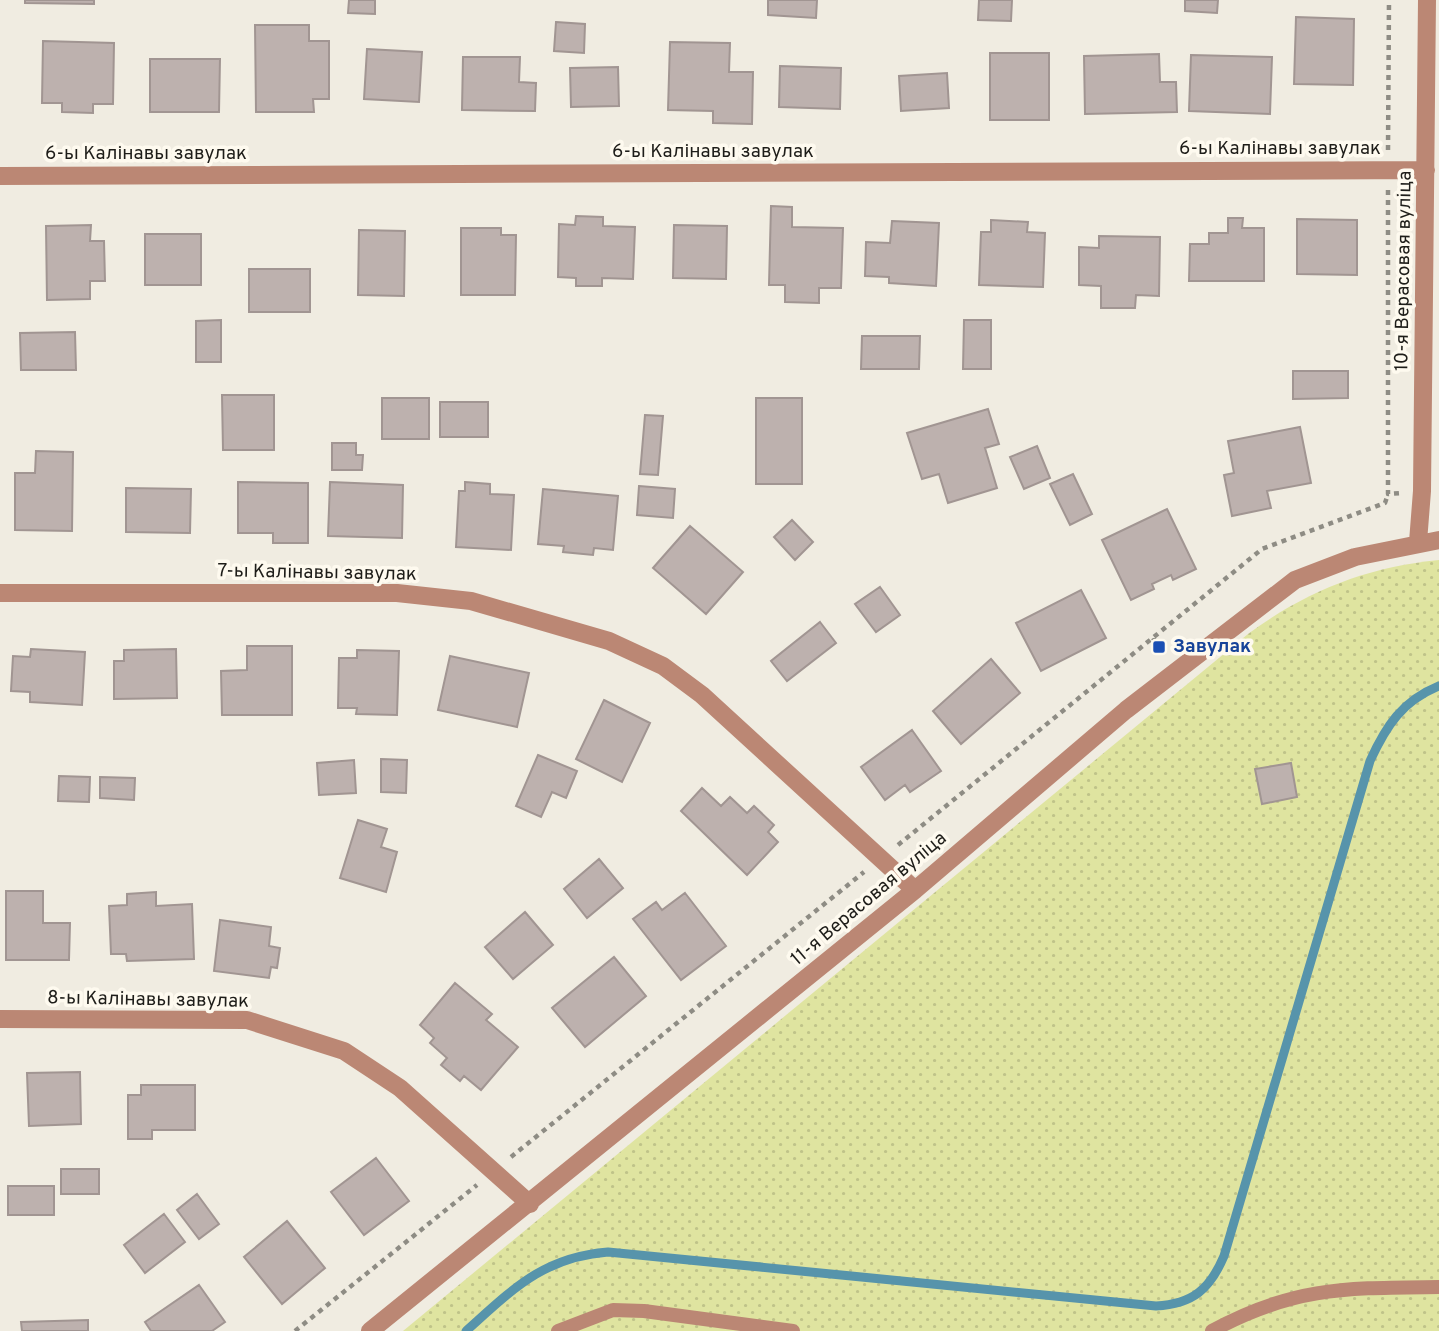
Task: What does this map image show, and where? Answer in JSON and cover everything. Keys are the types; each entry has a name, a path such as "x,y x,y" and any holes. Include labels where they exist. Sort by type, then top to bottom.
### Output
{"street":[{"name":"10-я Верасовая вуліца","path":"1418,542 1422,491 1427,0"},
{"name":"6-ы Калінавы завулак","path":"0,176 1426,170"},
{"name":"11-я Верасовая вуліца","path":"370,1331 915,890 1126,710 1295,580 1355,557 1418,542 1439,540"},
{"name":"7-ы Калінавы завулак","path":"0,593 397,593 471,601 609,641 663,666 702,695 915,890"},
{"name":"8-ы Калінавы завулак","path":"0,1020 247,1020 344,1051 400,1088 530,1204"}],"lane":[{"path":"1212,1331 1274,1301 1328,1289 1439,1286"},
{"path":"558,1331 613,1310 644,1311 793,1331"}],"path":[{"path":"295,1331 1262,549 1385,503 1388,494 1389,0"},
{"path":"1388,494 1422,491"}],"green space":[{"path":"1439,560 1439,1331 403,1331 1248,634 1292,605 1338,584 1387,568"}],"building":[{"path":"25,0 94,0 94,4 25,3"},
{"path":"349,0 375,0 375,14 348,13"},
{"path":"768,0 817,0 816,18 768,15"},
{"path":"979,0 1012,0 1011,21 978,20"},
{"path":"1185,0 1218,0 1217,13 1185,11"},
{"path":"1296,17 1354,19 1353,85 1294,84"},
{"path":"556,22 585,24 584,53 554,51"},
{"path":"255,25 309,25 309,41 329,41 329,99 313,99 314,112 256,112"},
{"path":"43,41 114,43 113,104 93,104 93,113 62,112 62,103 42,103"},
{"path":"670,42 730,43 729,72 753,72 752,124 713,123 713,111 668,110"},
{"path":"367,49 422,52 419,102 364,99"},
{"path":"990,53 1049,53 1049,120 990,120"},
{"path":"1159,54 1160,82 1176,82 1177,112 1085,114 1084,56"},
{"path":"1191,55 1272,57 1270,114 1189,111"},
{"path":"463,57 520,57 519,82 536,83 535,111 462,110"},
{"path":"150,59 220,59 219,112 150,112"},
{"path":"780,66 841,68 840,109 779,107"},
{"path":"618,67 619,106 571,107 570,68"},
{"path":"947,73 949,108 901,111 899,76"},
{"path":"771,206 792,207 792,227 843,228 841,288 819,288 819,303 785,302 785,285 769,285"},
{"path":"576,216 603,217 603,226 635,227 633,279 602,278 602,286 576,286 576,278 558,277 559,224 575,225"},
{"path":"1228,218 1243,218 1242,228 1264,228 1264,281 1189,281 1190,244 1209,244 1209,233 1228,233"},
{"path":"1297,219 1357,220 1357,275 1297,274"},
{"path":"991,220 1028,222 1027,232 1045,233 1043,287 979,285 981,232 991,232"},
{"path":"892,221 939,223 936,286 889,283 889,277 865,276 866,242 890,243"},
{"path":"91,225 90,241 104,241 105,281 90,281 90,299 47,300 46,226"},
{"path":"674,225 727,226 726,279 673,278"},
{"path":"461,228 501,228 501,235 516,235 515,295 461,295"},
{"path":"359,230 405,231 404,296 358,295"},
{"path":"145,234 201,234 201,285 145,285"},
{"path":"1099,236 1160,237 1159,296 1136,295 1135,308 1101,308 1101,286 1079,285 1079,247 1099,248"},
{"path":"249,269 310,269 310,312 249,312"},
{"path":"221,320 221,362 196,362 196,321"},
{"path":"964,320 991,320 991,369 963,369"},
{"path":"75,332 76,370 21,370 20,333"},
{"path":"862,336 920,336 919,369 861,369"},
{"path":"1293,371 1348,371 1348,398 1293,399"},
{"path":"222,395 274,395 274,450 223,450"},
{"path":"382,398 429,398 429,439 382,439"},
{"path":"756,398 802,398 802,484 756,484"},
{"path":"440,402 488,402 488,437 440,437"},
{"path":"988,409 999,444 985,448 997,488 948,503 939,474 922,479 907,433"},
{"path":"645,415 663,416 658,475 640,474"},
{"path":"1300,427 1311,483 1267,491 1271,508 1232,516 1224,475 1234,473 1228,441"},
{"path":"332,443 356,443 356,455 363,455 362,470 332,470"},
{"path":"1037,446 1050,478 1024,489 1010,457"},
{"path":"36,451 73,452 72,531 15,530 15,473 35,473"},
{"path":"1073,474 1092,514 1070,525 1050,484"},
{"path":"238,482 308,483 308,543 273,543 273,533 238,533"},
{"path":"330,482 403,485 402,538 328,536"},
{"path":"465,482 490,484 490,494 514,495 511,550 456,547 459,491 465,491"},
{"path":"639,486 675,489 673,518 637,515"},
{"path":"126,488 191,489 190,533 126,532"},
{"path":"543,489 618,496 613,550 594,548 593,555 563,552 564,546 538,544"},
{"path":"1167,509 1196,569 1173,580 1171,575 1152,584 1154,589 1131,600 1102,540"},
{"path":"792,520 813,542 795,560 774,537"},
{"path":"690,526 743,572 706,614 653,568"},
{"path":"880,587 900,615 876,632 855,604"},
{"path":"1081,590 1106,638 1041,671 1016,623"},
{"path":"820,622 836,643 787,681 771,661"},
{"path":"247,646 292,646 292,715 222,715 221,671 247,670"},
{"path":"31,649 85,652 82,705 30,702 30,692 11,691 13,656 30,657"},
{"path":"176,649 177,698 114,699 114,661 124,661 124,650"},
{"path":"357,650 399,651 397,715 356,714 357,708 338,708 339,658 357,658"},
{"path":"450,656 529,673 517,727 438,710"},
{"path":"991,659 1020,693 961,744 933,711"},
{"path":"604,700 650,723 622,782 576,759"},
{"path":"912,730 941,771 910,792 905,785 885,800 861,767"},
{"path":"538,755 577,771 566,798 552,792 541,817 516,806"},
{"path":"381,759 407,760 406,793 381,792"},
{"path":"354,760 356,793 319,795 317,763"},
{"path":"1291,763 1297,797 1262,804 1255,769"},
{"path":"59,776 90,777 89,802 58,801"},
{"path":"100,777 135,778 134,800 100,798"},
{"path":"702,788 721,806 730,797 747,813 754,806 774,825 768,832 778,842 747,875 681,811"},
{"path":"358,820 387,829 381,847 397,852 386,892 340,878"},
{"path":"599,859 623,888 587,918 564,889"},
{"path":"6,891 43,891 43,923 70,923 69,960 6,960"},
{"path":"156,892 156,906 192,904 194,959 127,961 126,954 111,954 109,906 127,905 127,894"},
{"path":"685,893 726,946 681,980 633,919 656,902 662,910"},
{"path":"525,912 553,945 513,979 485,947"},
{"path":"220,920 271,927 269,946 280,948 277,968 271,967 269,978 214,971"},
{"path":"614,957 646,996 585,1047 552,1008"},
{"path":"455,983 492,1014 486,1020 518,1047 481,1090 464,1076 460,1081 441,1065 447,1058 430,1043 434,1038 420,1025"},
{"path":"80,1072 81,1124 29,1126 27,1073"},
{"path":"141,1085 195,1085 195,1130 152,1130 152,1139 128,1139 128,1095 141,1095"},
{"path":"376,1158 409,1201 364,1235 331,1192"},
{"path":"61,1169 99,1169 99,1194 61,1194"},
{"path":"8,1186 54,1186 54,1215 8,1215"},
{"path":"197,1194 219,1224 199,1239 177,1210"},
{"path":"164,1214 185,1242 145,1273 124,1245"},
{"path":"287,1221 325,1268 282,1304 244,1257"},
{"path":"199,1285 225,1322 212,1331 151,1331 145,1322"},
{"path":"88,1320 88,1331 22,1331 21,1322"}],"waterway":[{"path":"466,1331 514,1289 547,1268 585,1255 608,1252 1156,1306 1180,1302 1199,1293 1213,1277 1224,1256 1370,761 1389,726 1405,707 1439,686"}],"place":[{"name":"Завулак","path":"1159,647"}]}
